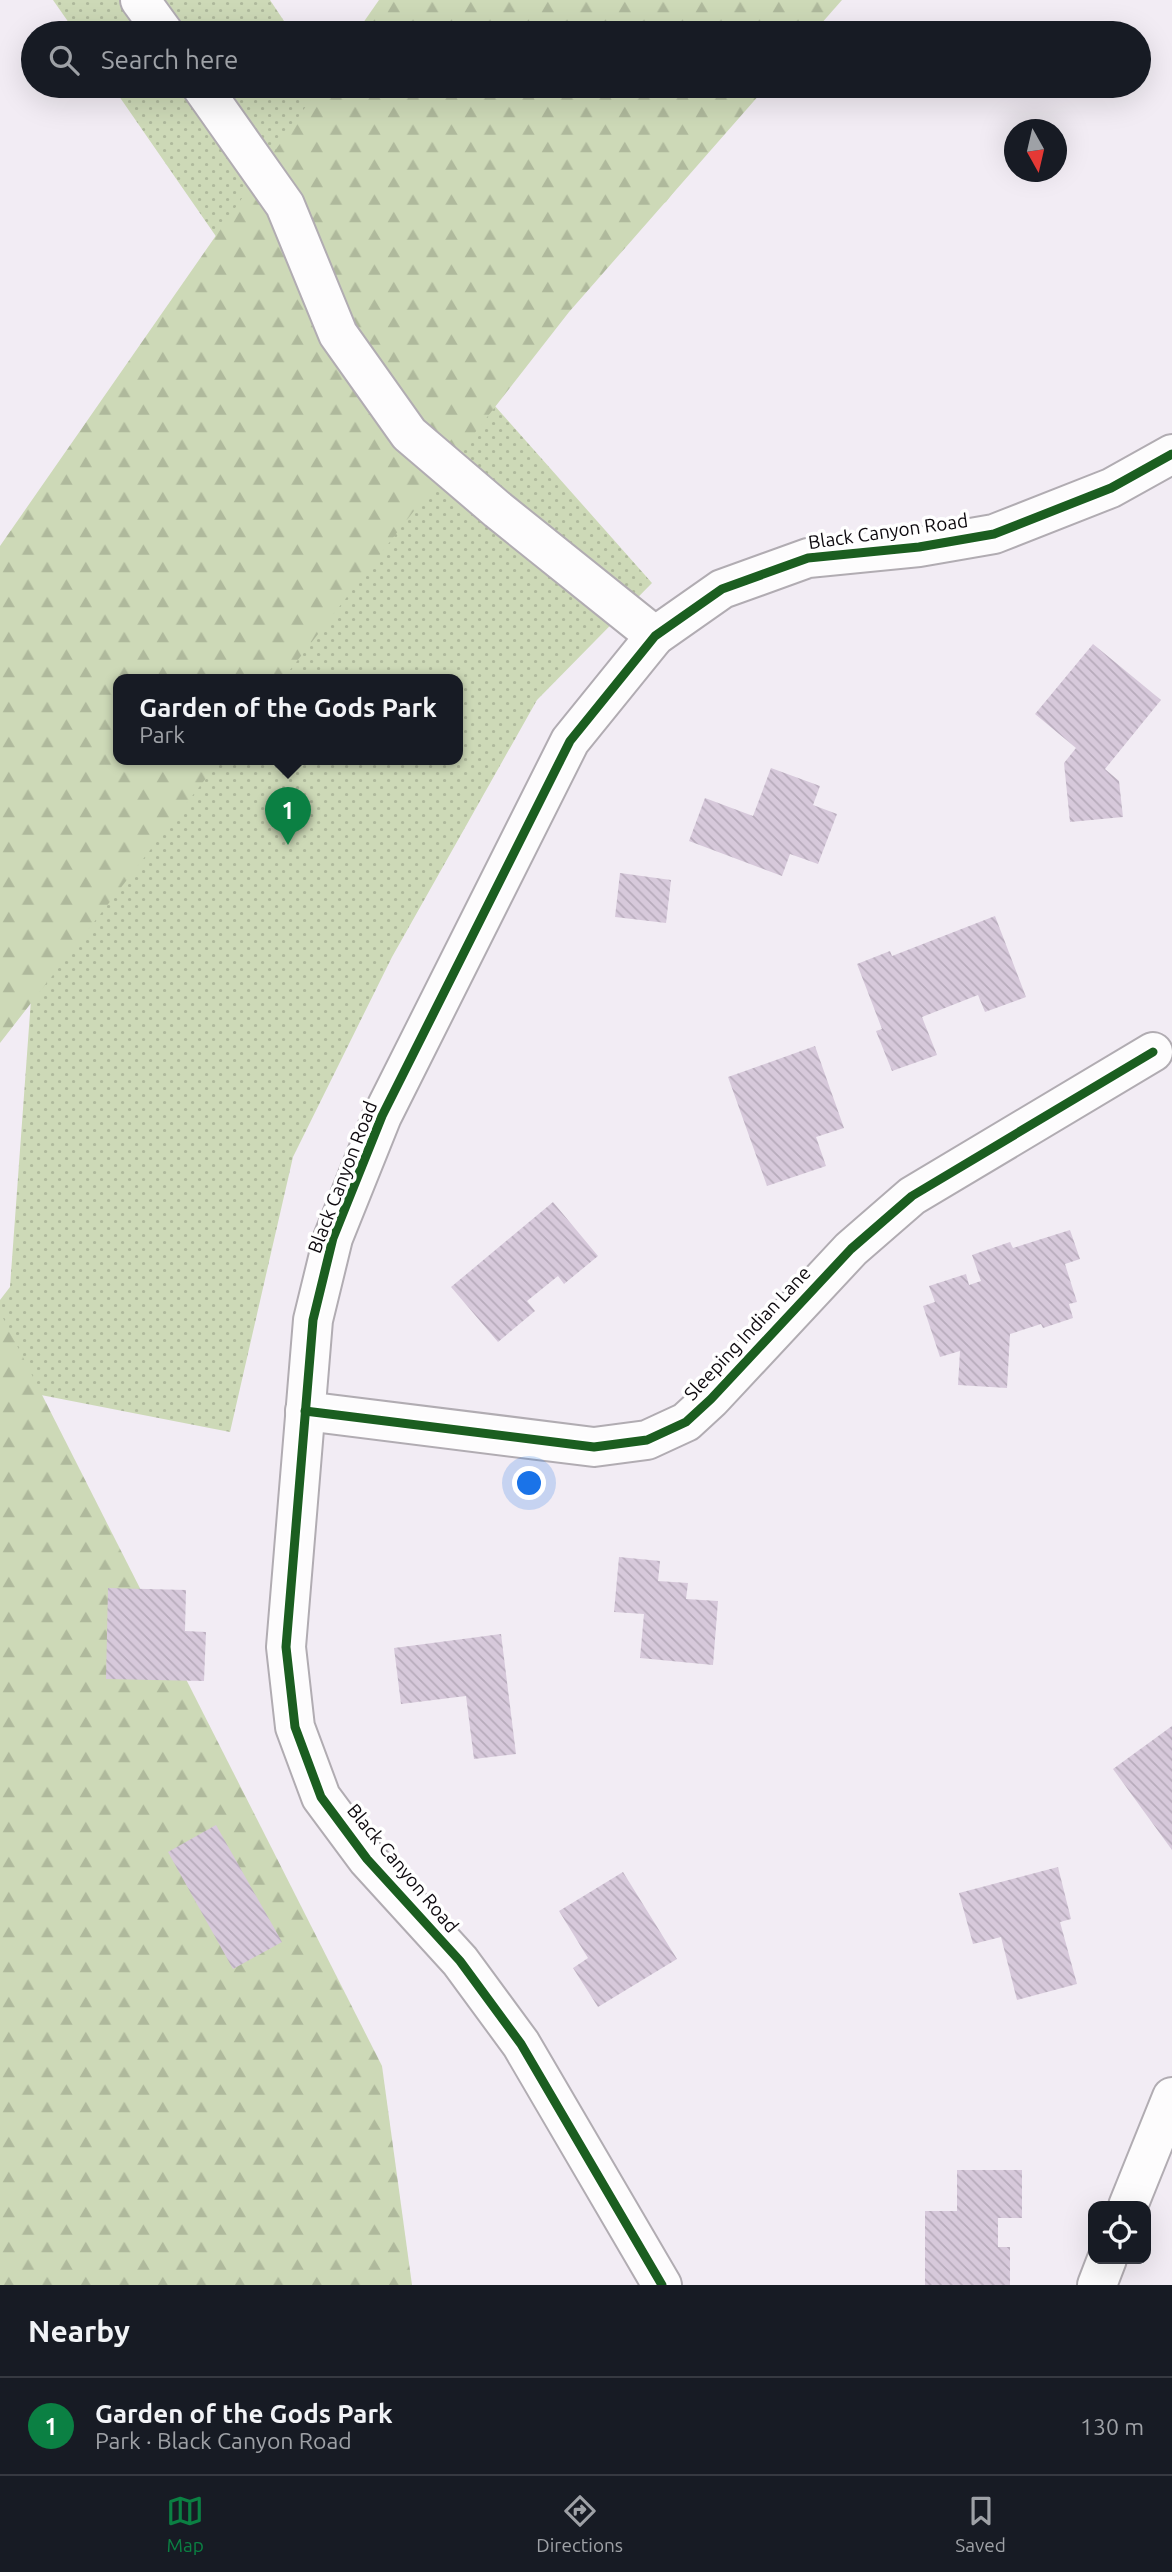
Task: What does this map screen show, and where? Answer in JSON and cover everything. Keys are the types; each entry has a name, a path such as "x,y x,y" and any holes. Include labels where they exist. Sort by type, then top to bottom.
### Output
{"street":[{"path":"140,0 155,21"},
{"path":"209,98 285,205 338,334 409,434 498,510 655,636"},
{"name":"Black Canyon Road","path":"662,2285 521,2043 460,1961 367,1859 321,1797 295,1727 286,1647 313,1320 333,1238 382,1116 570,741 655,636 722,589 808,558 919,547 994,534 1111,488 1172,454"},
{"name":"Sleeping Indian Lane","path":"305,1411 594,1447 647,1440 686,1422 711,1399 851,1249 912,1196 1153,1052"},
{"path":"1130,2201 1172,2097"},
{"path":"1097,2285 1105,2264"}],"green space":[{"path":"53,0 270,0 284,21 68,21"},
{"path":"379,0 842,0 824,21 364,21"},
{"path":"120,98 746,98 666,202 424,326 652,583 537,700 392,957 293,1157 230,1432 0,1387 0,1300 10,1287 36,931 199,765 463,765 463,674 237,674 334,407"},
{"path":"312,98 756,98 569,312 287,674 113,674 113,765 216,765 0,1043 0,546"},
{"path":"0,1312 382,2066 412,2285 0,2285"}],"building":[{"path":"1093,644 1161,700 1105,769 1119,781 1123,817 1070,822 1064,763 1076,748 1035,714"},
{"path":"771,768 820,786 813,805 837,814 818,864 790,854 782,876 689,841 705,798 753,816"},
{"path":"620,873 671,880 666,923 615,917"},
{"path":"995,916 1026,997 985,1012 978,995 922,1017 937,1055 892,1071 876,1031 882,1029 857,964 890,951 892,956"},
{"path":"815,1046 844,1128 816,1137 826,1166 767,1186 728,1077"},
{"path":"553,1202 598,1256 564,1284 558,1276 527,1301 535,1311 498,1342 451,1287"},
{"path":"1070,1230 1080,1259 1065,1264 1077,1302 1069,1304 1073,1318 1043,1328 1041,1324 1010,1334 1007,1388 958,1385 960,1351 940,1357 923,1306 935,1302 929,1286 966,1274 969,1285 981,1281 972,1255 1010,1242 1013,1248"},
{"path":"619,1557 660,1561 658,1581 688,1583 686,1599 718,1601 713,1665 640,1658 644,1614 614,1612"},
{"path":"108,1588 186,1590 185,1631 206,1632 204,1681 106,1679"},
{"path":"501,1634 516,1754 474,1759 466,1696 401,1704 394,1648"},
{"path":"1172,1726 1172,1850 1113,1769"},
{"path":"216,1825 282,1942 233,1969 168,1852"},
{"path":"1058,1867 1071,1919 1060,1922 1077,1984 1017,2000 1001,1937 973,1944 959,1893"},
{"path":"623,1872 677,1959 598,2007 573,1968 588,1958 559,1911"},
{"path":"957,2170 1022,2170 1022,2218 998,2218 998,2247 1010,2247 1010,2285 925,2285 925,2211 957,2211"}],"cycle path":[{"path":"662,2285 521,2044 460,1961 367,1859 321,1797 295,1727 286,1647 313,1320 333,1238 382,1116 570,741 655,636 722,589 808,558 919,547 994,534 1111,488 1172,454"},
{"path":"305,1411 594,1447 647,1440 686,1422 711,1399 851,1249 912,1196 1153,1052"}],"place":[{"name":"Garden of the Gods Park","path":"288,845"}]}
